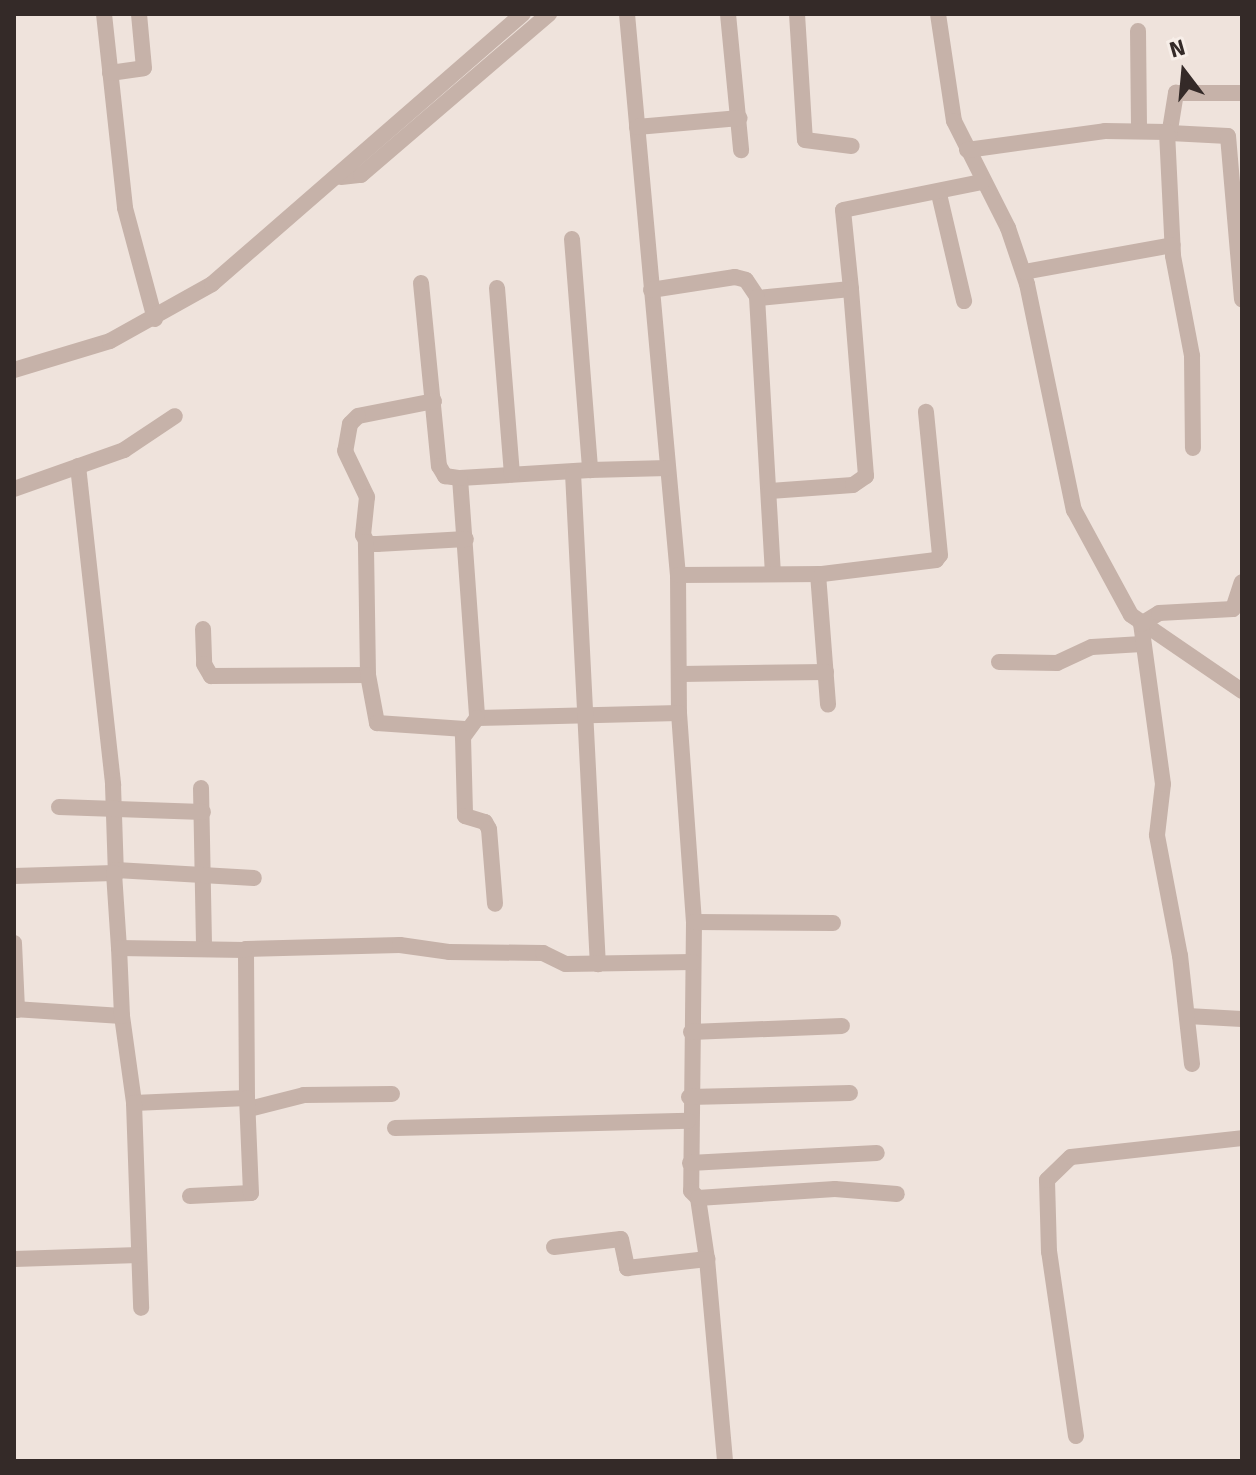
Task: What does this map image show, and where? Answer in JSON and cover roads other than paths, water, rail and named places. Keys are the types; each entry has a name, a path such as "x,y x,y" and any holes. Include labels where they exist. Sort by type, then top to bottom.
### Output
{"street":[{"path":"104,14 132,244 155,319"},
{"path":"110,73 144,68 139,14"},
{"path":"14,370 98,345 155,319 255,252 523,14"},
{"path":"341,177 361,175 549,14"},
{"path":"627,14 678,575 679,713 694,922 688,1121 691,1191 698,1198 707,1259 725,1461"},
{"path":"728,14 741,150"},
{"path":"797,14 805,140 852,146"},
{"path":"938,14 948,100 967,150 1008,228 1024,272 1074,510 1119,599 1141,624 1242,691"},
{"path":"1138,31 1139,130"},
{"path":"1193,448 1190,339 1173,245 1170,134 1176,93 1242,93"},
{"path":"637,127 740,118"},
{"path":"967,150 1139,130 1170,134 1235,133 1242,299"},
{"path":"770,491 853,485 866,476 843,210 939,194 982,182"},
{"path":"939,194 964,301"},
{"path":"572,239 582,472 581,714 598,964"},
{"path":"1024,272 1173,245"},
{"path":"651,290 742,277 757,297 773,573"},
{"path":"421,283 441,473 460,478 668,468"},
{"path":"497,288 512,474"},
{"path":"757,297 851,289"},
{"path":"434,401 358,416 350,424 345,451 365,488 368,675 377,723 471,724 581,714 679,713"},
{"path":"678,575 818,574 939,558 926,412"},
{"path":"14,489 140,443 175,416"},
{"path":"78,466 114,809 122,1016 134,1103 141,1308"},
{"path":"460,478 466,539 471,724 465,816 485,822 489,829 495,904"},
{"path":"366,542 466,539"},
{"path":"818,574 828,705"},
{"path":"1141,624 1159,613 1233,609 1242,582"},
{"path":"1141,624 1163,784 1157,835 1192,1064"},
{"path":"203,629 204,664 211,676 368,675"},
{"path":"999,662 1057,663 1092,647 1142,644"},
{"path":"681,674 826,672"},
{"path":"201,788 204,946"},
{"path":"59,807 203,812"},
{"path":"14,876 116,872 202,873 254,878"},
{"path":"694,922 833,923"},
{"path":"14,943 15,1010 122,1016"},
{"path":"119,948 204,946 245,950 400,945 449,952 533,951 566,964 693,962"},
{"path":"190,1196 251,1193 245,950"},
{"path":"1187,1016 1242,1019"},
{"path":"691,1032 842,1026"},
{"path":"689,1097 850,1093"},
{"path":"134,1103 248,1104 304,1095 392,1094"},
{"path":"395,1128 688,1121"},
{"path":"1076,1436 1049,1252 1047,1180 1071,1157 1242,1138"},
{"path":"690,1163 877,1153"},
{"path":"698,1198 835,1189 897,1194"},
{"path":"554,1247 621,1239 627,1268 707,1259"},
{"path":"14,1259 139,1255"}]}
